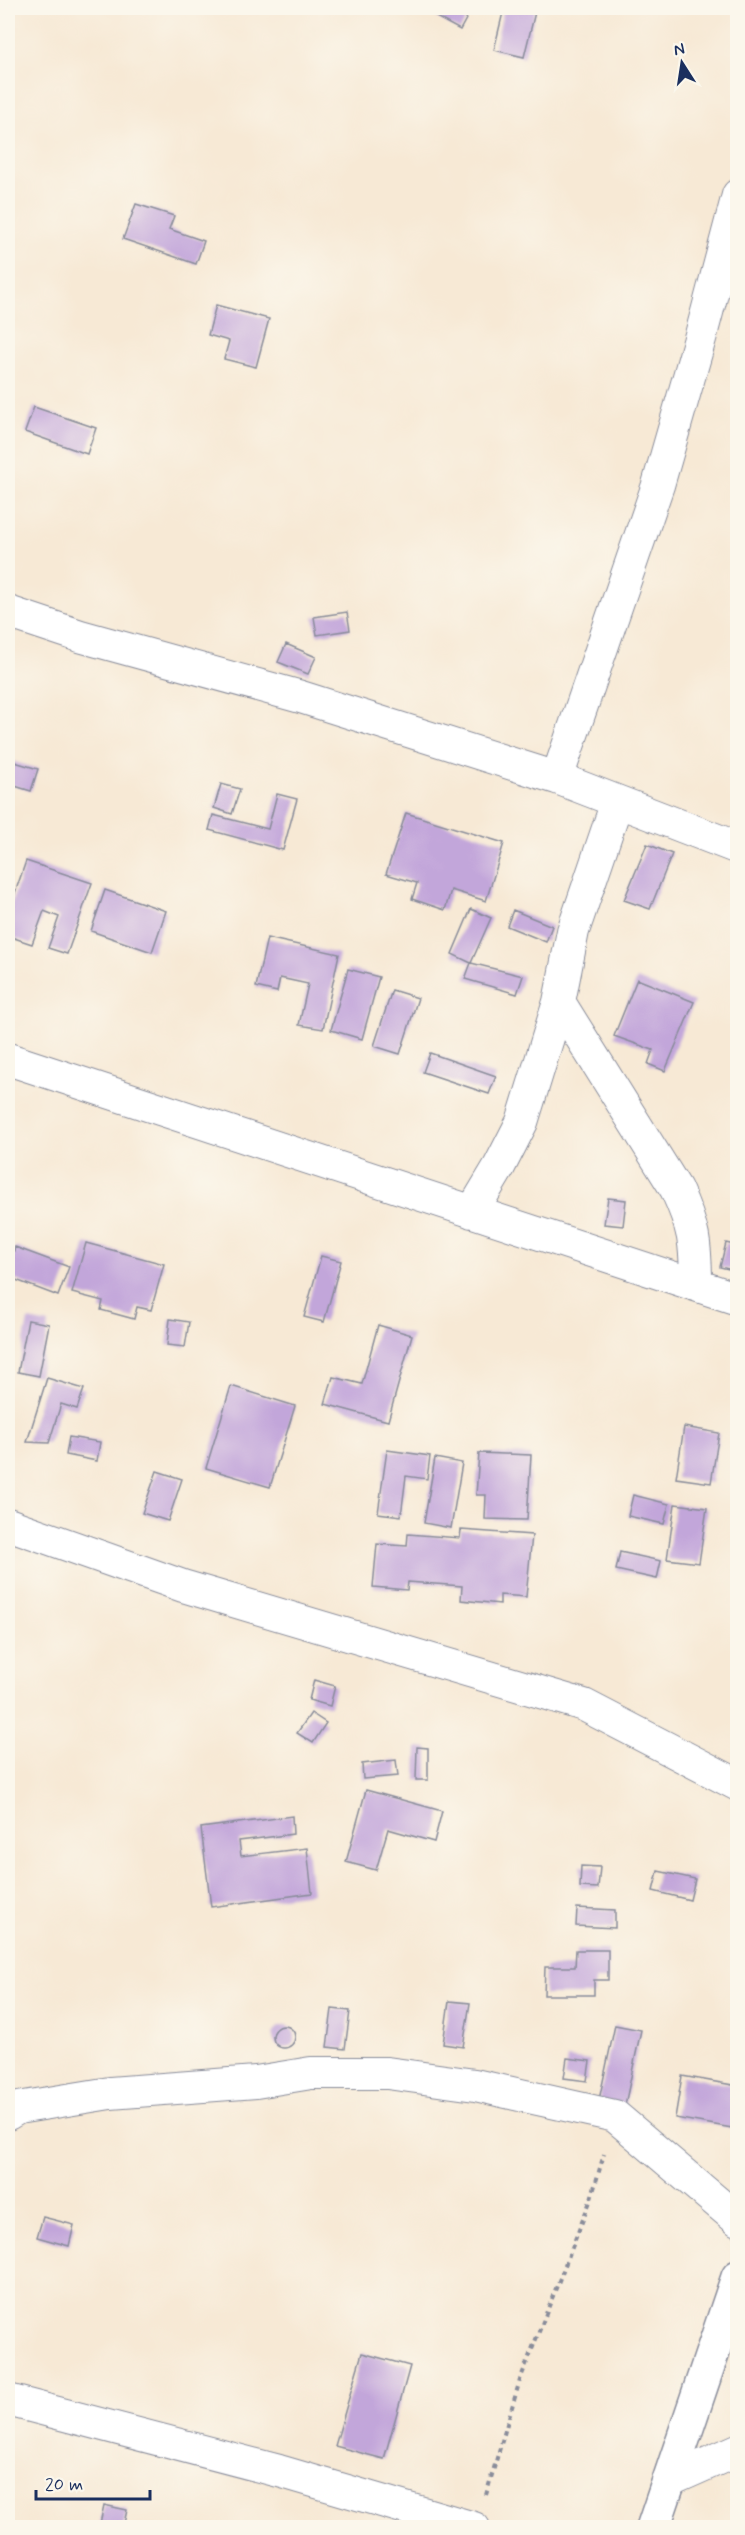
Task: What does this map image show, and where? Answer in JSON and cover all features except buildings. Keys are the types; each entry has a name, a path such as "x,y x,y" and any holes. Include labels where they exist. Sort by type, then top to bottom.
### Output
{"highway":[{"path":"653,2528 738,2277"}],"street":[{"path":"557,778 658,485 738,195"},
{"path":"8,612 80,636 302,697 557,778 738,848"},
{"path":"472,1212 522,1122 559,1002 573,931 617,802"},
{"path":"559,1002 690,1218 696,1248 696,1285"},
{"path":"8,1059 738,1299"},
{"path":"8,1524 183,1586 584,1705 738,1785"},
{"path":"8,2114 18,2108 110,2093 256,2082 311,2073 387,2073 475,2085 615,2116 738,2220"},
{"path":"8,2400 279,2471 479,2516"},
{"path":"668,2481 738,2450"}],"path":[{"path":"479,2516 520,2380 591,2199 615,2116"}]}
